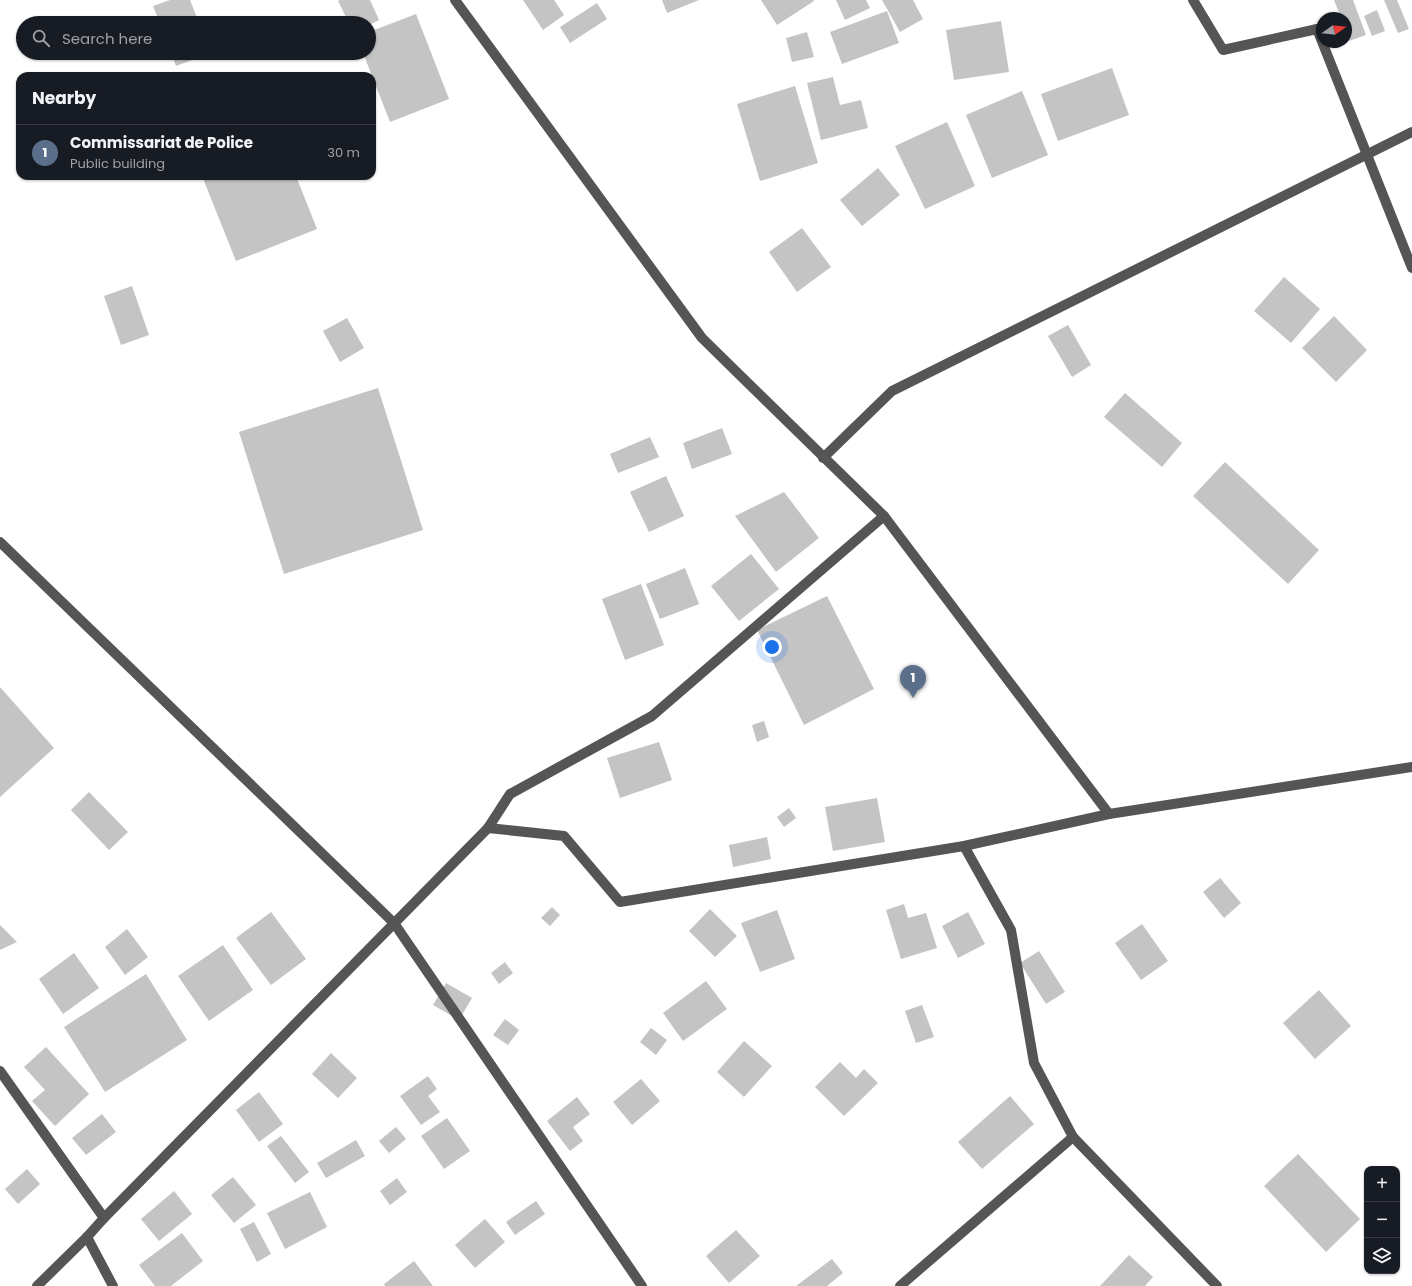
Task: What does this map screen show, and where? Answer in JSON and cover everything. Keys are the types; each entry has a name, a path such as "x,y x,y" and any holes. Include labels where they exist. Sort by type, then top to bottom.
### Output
{"street":[{"path":"455,0 702,338 884,516 1109,814"},
{"path":"1193,0 1223,50 1317,29 1412,268"},
{"path":"823,458 892,391 1412,132"},
{"path":"37,1286 87,1237 488,828 510,794 652,716 884,516"},
{"path":"0,542 394,923 642,1286"},
{"path":"488,828 564,836 620,902 964,846 1109,814 1412,767"},
{"path":"964,846 1011,930 1034,1063 1074,1137 1218,1286"},
{"path":"0,1071 104,1218"},
{"path":"900,1286 1074,1137"},
{"path":"87,1237 113,1286"}],"building":[{"path":"170,0 190,0 196,16 157,16 153,6"},
{"path":"370,0 379,20 376,22 376,16 346,16 338,1"},
{"path":"523,0 554,0 564,15 543,30"},
{"path":"662,0 699,0 667,13"},
{"path":"761,0 813,0 814,1 777,25"},
{"path":"836,0 866,0 870,8 845,20"},
{"path":"882,0 913,0 923,19 900,32"},
{"path":"1334,0 1353,0 1366,35 1352,40 1352,12 1339,12"},
{"path":"1384,0 1397,0 1409,29 1398,33"},
{"path":"597,3 607,19 570,43 560,27"},
{"path":"1377,10 1385,31 1372,36 1364,16"},
{"path":"887,11 899,43 842,64 830,32"},
{"path":"416,14 449,99 390,122 376,86 376,72 370,72 366,60 376,60 376,29"},
{"path":"1001,21 1009,72 954,80 946,30"},
{"path":"807,32 814,57 792,62 786,38"},
{"path":"174,60 192,60 176,66"},
{"path":"1112,68 1129,115 1058,141 1041,94"},
{"path":"833,77 840,105 861,100 868,128 821,140 807,83"},
{"path":"795,86 818,163 760,181 737,104"},
{"path":"1022,91 1048,155 992,178 966,115"},
{"path":"947,122 975,186 925,209 895,146"},
{"path":"878,168 900,195 862,226 840,200"},
{"path":"204,180 298,180 317,229 236,261"},
{"path":"802,228 831,267 797,292 769,252"},
{"path":"1284,277 1320,309 1291,343 1254,311"},
{"path":"132,286 149,335 121,345 104,296"},
{"path":"1334,316 1367,350 1336,382 1302,348"},
{"path":"347,318 364,348 340,362 323,331"},
{"path":"1068,325 1091,365 1072,377 1048,336"},
{"path":"378,388 423,530 284,574 239,432"},
{"path":"1125,393 1182,443 1162,467 1104,417"},
{"path":"722,428 732,454 692,469 683,443"},
{"path":"650,437 659,457 618,473 610,454"},
{"path":"1225,462 1319,550 1288,584 1193,496"},
{"path":"666,476 684,516 649,532 630,492"},
{"path":"784,492 819,538 776,572 735,516"},
{"path":"751,554 779,589 739,621 711,586"},
{"path":"685,568 699,604 660,619 646,584"},
{"path":"641,584 664,645 625,660 602,599"},
{"path":"827,596 874,689 804,725 757,630"},
{"path":"0,687 54,748 0,797"},
{"path":"764,721 769,737 757,742 752,725"},
{"path":"659,742 672,780 620,798 607,758"},
{"path":"89,792 128,832 109,850 71,810"},
{"path":"877,798 885,842 833,851 825,807"},
{"path":"789,808 796,818 784,827 777,817"},
{"path":"767,837 771,859 733,867 729,845"},
{"path":"1220,878 1241,903 1224,918 1203,892"},
{"path":"904,904 908,918 926,913 937,948 901,959 886,910"},
{"path":"552,907 560,915 550,926 541,918"},
{"path":"710,909 737,936 715,957 689,931"},
{"path":"777,910 795,959 760,972 741,923"},
{"path":"271,912 306,959 271,985 236,938"},
{"path":"968,912 985,944 958,958 942,926"},
{"path":"1142,924 1168,961 1141,980 1115,943"},
{"path":"0,925 17,942 0,950"},
{"path":"127,929 148,957 125,975 105,947"},
{"path":"223,945 253,990 209,1021 178,976"},
{"path":"1039,951 1065,992 1046,1004 1020,963"},
{"path":"74,953 99,988 63,1014 39,979"},
{"path":"505,962 513,973 499,984 491,973"},
{"path":"146,974 187,1040 105,1092 64,1027"},
{"path":"706,981 727,1009 683,1041 663,1013"},
{"path":"446,983 472,998 459,1020 433,1005"},
{"path":"1319,990 1351,1026 1315,1059 1283,1023"},
{"path":"922,1005 934,1037 916,1043 905,1011"},
{"path":"505,1019 519,1030 508,1045 493,1035"},
{"path":"651,1028 667,1040 656,1055 640,1042"},
{"path":"744,1041 772,1066 744,1097 717,1072"},
{"path":"46,1047 89,1094 55,1126 32,1101 45,1090 24,1067"},
{"path":"331,1053 357,1078 338,1098 312,1074"},
{"path":"840,1062 856,1078 864,1069 878,1083 844,1116 815,1087"},
{"path":"428,1076 437,1089 428,1096 440,1112 421,1125 400,1096"},
{"path":"641,1079 660,1101 632,1125 613,1102"},
{"path":"259,1092 283,1124 259,1142 236,1110"},
{"path":"1010,1096 1034,1124 982,1169 958,1142"},
{"path":"577,1097 590,1114 573,1127 583,1141 570,1151 547,1121"},
{"path":"102,1114 116,1132 86,1155 72,1138"},
{"path":"447,1118 470,1151 444,1169 421,1136"},
{"path":"396,1127 406,1139 389,1153 379,1141"},
{"path":"281,1136 309,1172 295,1183 267,1146"},
{"path":"356,1140 365,1156 326,1178 317,1163"},
{"path":"1298,1154 1360,1219 1326,1252 1264,1186"},
{"path":"27,1169 40,1184 18,1204 5,1189"},
{"path":"233,1177 256,1205 234,1223 211,1195"},
{"path":"397,1178 407,1192 390,1205 380,1191"},
{"path":"174,1191 192,1214 159,1241 141,1219"},
{"path":"310,1192 327,1227 285,1249 267,1213"},
{"path":"536,1201 545,1214 515,1235 506,1222"},
{"path":"485,1219 505,1242 475,1268 455,1245"},
{"path":"254,1222 271,1254 257,1262 240,1229"},
{"path":"736,1230 760,1256 729,1283 706,1256"},
{"path":"182,1233 203,1261 171,1286 155,1286 139,1265"},
{"path":"1129,1255 1153,1277 1145,1286 1100,1286"},
{"path":"832,1259 843,1273 827,1286 796,1286"},
{"path":"414,1261 433,1286 385,1286 384,1284"}],"place":[{"name":"Commissariat de Police","path":"913,698"}]}
